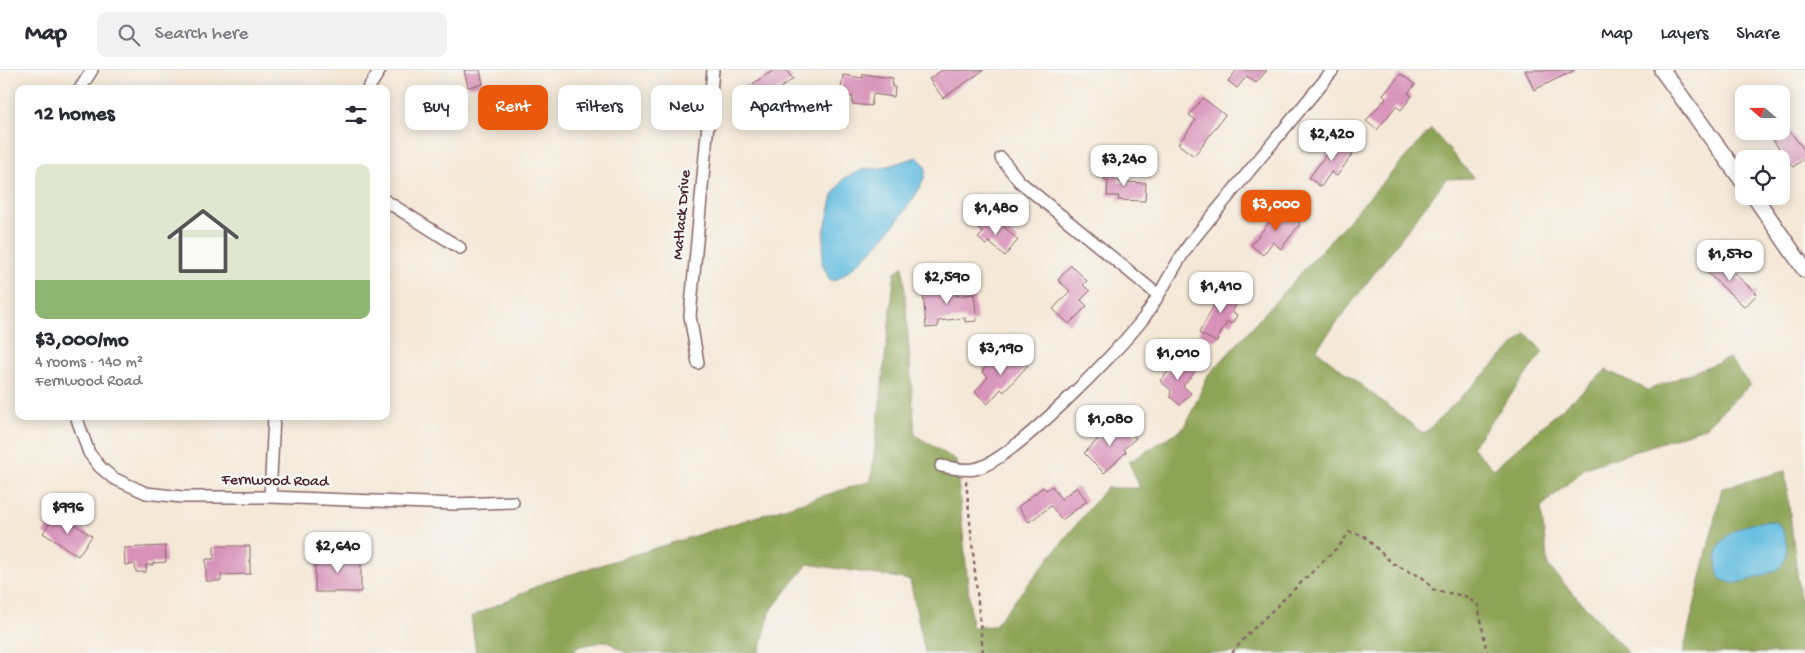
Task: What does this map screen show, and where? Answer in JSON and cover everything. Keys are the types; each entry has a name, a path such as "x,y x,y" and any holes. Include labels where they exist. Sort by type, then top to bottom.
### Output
{"main road":[{"path":"1662,70 1735,171"},
{"path":"1760,205 1805,270"}],"street":[{"path":"83,85 92,70"},
{"path":"371,85 380,70"},
{"name":"Matlack Drive","path":"698,363 690,316 712,70"},
{"path":"941,466 964,470 976,469 993,462 1047,417 1113,352 1143,318 1189,245 1333,70"},
{"path":"1000,158 1019,181 1158,295"},
{"path":"390,203 460,248"},
{"name":"Fernwood Road","path":"77,420 89,453 100,467 113,478 146,493 182,497 455,504 513,502"},
{"path":"270,498 274,420"}],"path":[{"path":"964,470 983,653"},
{"path":"1232,653 1247,635 1341,544 1349,532 1363,535 1392,563 1424,578 1434,590 1465,596 1478,605 1487,653"}],"green space":[{"path":"1431,129 1474,178 1446,179 1316,350 1424,434 1526,333 1543,352 1472,447 1494,469 1606,370 1648,390 1729,358 1750,385 1704,428 1585,468 1541,507 1548,566 1628,653 925,653 910,580 808,564 771,610 759,653 626,653 606,641 576,647 574,653 476,653 471,617 546,582 871,481 895,272 903,266 915,435 956,460 972,627 994,626 1106,488 1140,488 1129,462 1185,427 1207,377"},
{"path":"1785,471 1805,653 1683,653 1722,488"}],"water":[{"path":"917,157 925,166 925,174 915,196 906,209 887,234 865,257 838,279 834,281 829,279 822,263 824,233 833,195 844,178 864,169 882,168"},
{"path":"1771,521 1778,523 1785,538 1786,557 1780,567 1765,575 1742,582 1732,583 1720,579 1716,566 1717,554 1727,536 1747,525"}],"building":[{"path":"464,70 480,70 483,84 468,87"},
{"path":"774,70 786,70 793,79 785,85 751,85"},
{"path":"942,70 984,70 943,98 929,79"},
{"path":"1237,70 1267,70 1256,83 1247,76 1237,88 1228,81"},
{"path":"1525,70 1575,70 1534,90"},
{"path":"863,74 893,78 892,87 895,87 894,97 873,94 871,106 852,104 853,97 849,96 849,85 842,85 843,75 863,78"},
{"path":"1401,74 1415,85 1408,93 1412,96 1401,110 1396,106 1377,130 1366,121 1386,98 1383,95"},
{"path":"1203,98 1225,115 1194,156 1178,144 1196,120 1189,115"},
{"path":"1790,132 1805,151 1805,158 1793,167 1790,163 1790,150 1780,150 1773,140 1790,140"},
{"path":"1338,138 1355,150 1337,176 1331,172 1321,187 1309,178"},
{"path":"1105,166 1119,167 1119,182 1146,183 1145,201 1118,200 1119,196 1107,196 1108,181 1105,181"},
{"path":"1281,208 1300,224 1281,249 1273,242 1263,255 1251,245"},
{"path":"985,216 999,228 1002,225 1018,240 1005,256 989,242 986,245 978,238 983,233 975,226"},
{"path":"1715,256 1757,294 1745,307 1703,269"},
{"path":"1071,265 1087,281 1083,285 1090,291 1081,300 1087,306 1069,324 1053,309 1070,291 1058,280"},
{"path":"942,279 943,287 955,285 956,296 974,294 977,321 965,322 965,318 938,321 938,327 926,328 923,291 931,290 930,280"},
{"path":"1224,286 1241,296 1232,312 1237,315 1232,324 1227,322 1216,342 1199,333"},
{"path":"1011,349 1028,365 1004,392 1001,389 988,404 975,392 988,377 982,371 991,361 996,365"},
{"path":"1179,359 1195,372 1183,386 1191,393 1180,405 1170,397 1171,390 1160,381"},
{"path":"1118,420 1136,438 1124,449 1126,452 1104,473 1084,453"},
{"path":"1052,486 1061,499 1077,487 1087,501 1062,520 1051,506 1029,522 1018,507 1043,487 1046,490"},
{"path":"55,515 66,522 68,520 92,536 78,556 43,533"},
{"path":"165,546 166,562 146,565 146,572 136,572 135,564 125,565 124,548"},
{"path":"214,546 250,546 250,574 221,575 221,581 206,581 206,559 214,559"},
{"path":"341,552 349,552 349,557 361,556 361,592 315,592 315,557 339,557"}]}
